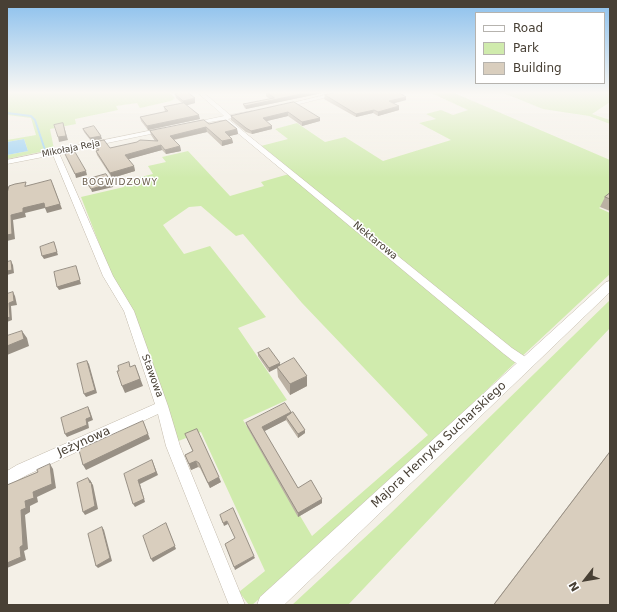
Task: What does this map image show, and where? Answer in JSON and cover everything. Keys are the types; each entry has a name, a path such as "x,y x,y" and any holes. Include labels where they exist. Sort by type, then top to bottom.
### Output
{"street":[{"path":"187,126 211,121"},
{"name":"Nektarowa","path":"231,121 508,351 526,363"},
{"name":"Mikołaja Reja","path":"7,162 171,129"},
{"name":"Stawowa","path":"54,152 108,276 129,311 162,406 173,446 237,605"},
{"name":"Majora Henryka Sucharskiego","path":"268,605 610,285"},
{"name":"Jeżynowa","path":"7,479 22,470 162,406"}],"green space":[{"path":"32,121 75,121 76,124 50,129 54,149 7,159 7,155 28,151 24,139 7,142 7,140 36,135"},
{"path":"429,121 518,121 610,160 610,199 599,208 610,213 610,274 340,530 252,605 249,605 239,592 265,571 201,432 176,442 81,197 124,187 129,180 153,174 148,166 166,162 162,157 188,151 230,196 264,186 261,182 289,174 257,147 288,139 275,129 297,123 325,142 345,137 383,161 451,140 419,123","holes":["201,206 236,236 243,234 302,303 428,435 312,536 243,420 287,400 238,328 266,317 210,246 184,254 163,225 189,207"]},
{"path":"601,121 610,121 610,124"},
{"path":"610,300 610,328 348,605 292,605 388,516"}],"water":[{"path":"24,139 28,151 7,155 7,142"}],"building":[{"path":"143,121 173,121 147,126"},
{"path":"201,121 205,121 209,124 227,121 237,129 225,132 232,139 222,141 206,127 170,136 180,146 165,150 161,145 125,155 134,166 110,173 96,151 99,150 93,142 104,140 110,148 140,140 158,141 150,131"},
{"path":"237,121 266,121 272,126 251,131"},
{"path":"63,123 66,136 58,137 54,125"},
{"path":"94,126 101,136 90,138 83,129"},
{"path":"75,152 86,171 75,174 65,154"},
{"path":"106,174 112,183 91,189 85,180"},
{"path":"51,180 60,204 45,208 44,203 23,208 23,212 11,215 12,234 7,235 7,193 9,186 26,182 25,186"},
{"path":"610,193 610,199 605,197"},
{"path":"54,242 57,252 42,256 40,247"},
{"path":"11,261 12,270 7,271 7,262"},
{"path":"76,266 80,280 57,287 54,272"},
{"path":"13,292 14,301 9,303 10,317 7,318 7,294"},
{"path":"22,331 24,339 7,346 7,336"},
{"path":"269,348 280,363 269,368 258,353"},
{"path":"294,358 307,376 290,384 277,367"},
{"path":"87,361 95,390 84,394 77,364"},
{"path":"129,362 130,367 135,365 140,379 122,386 117,371 119,371 118,366"},
{"path":"285,403 291,412 262,427 298,488 311,480 322,499 298,513 246,423"},
{"path":"88,407 91,417 86,419 87,425 65,434 61,418"},
{"path":"293,412 305,430 298,434 286,417"},
{"path":"143,421 148,434 83,465 79,450"},
{"path":"197,429 219,477 208,483 199,463 196,461 189,464 185,455 193,451 185,434"},
{"path":"610,452 610,605 494,605"},
{"path":"152,460 156,472 138,480 144,499 133,504 124,474"},
{"path":"50,464 52,484 33,492 34,498 25,501 26,508 21,510 23,545 20,547 21,557 7,563 7,485 38,472 37,470"},
{"path":"88,478 90,483 91,482 95,506 83,512 77,483"},
{"path":"233,508 254,556 234,567 225,544 235,538 227,521 223,523 220,515"},
{"path":"166,523 175,546 151,559 143,536"},
{"path":"102,527 110,558 96,566 88,534"}],"waterway":[{"path":"35,121 45,150"}],"district":[{"name":"BOGWIDZOWY","path":"120,183"}]}
